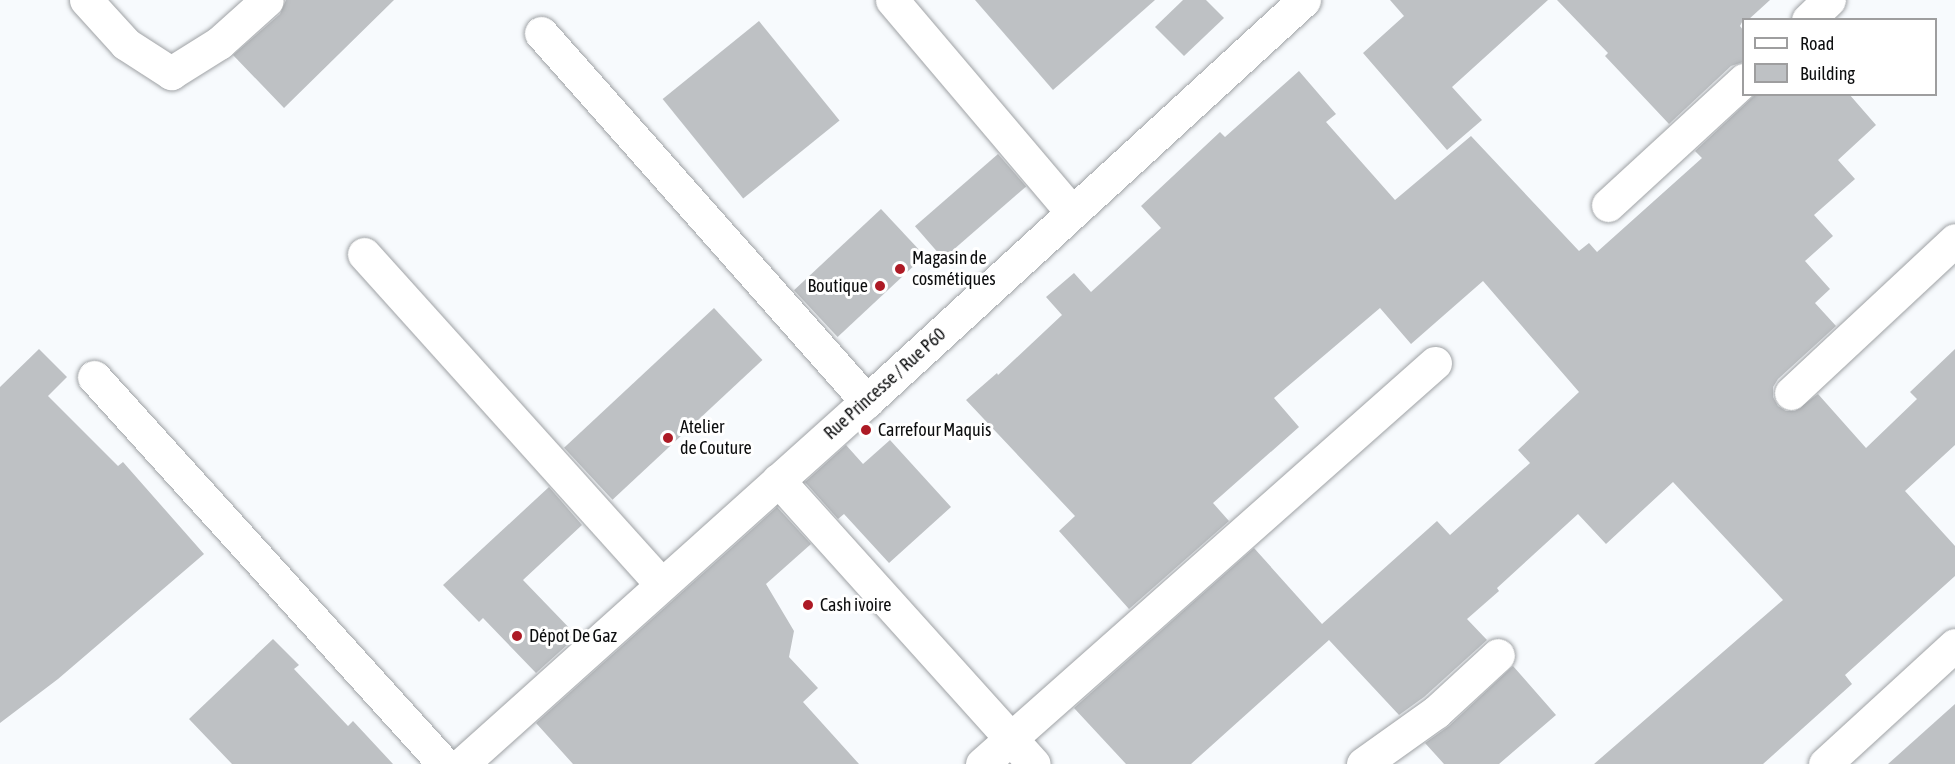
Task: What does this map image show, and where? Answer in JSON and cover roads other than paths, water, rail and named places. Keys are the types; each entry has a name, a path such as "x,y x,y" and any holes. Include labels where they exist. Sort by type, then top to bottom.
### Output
{"street":[{"path":"86,0 126,44 171,73 219,43 267,0"},
{"path":"892,0 1072,212"},
{"path":"1810,18 1829,0"},
{"name":"Rue Princesse / Rue P60","path":"462,764 867,401 1300,1"},
{"path":"541,33 867,401"},
{"path":"1608,205 1742,81"},
{"path":"1791,393 1955,240"},
{"path":"364,254 661,585"},
{"path":"982,764 1434,363"},
{"path":"94,377 444,764"},
{"path":"778,480 1034,764"},
{"path":"1825,764 1955,645"},
{"path":"1363,764 1436,712 1498,655"}],"place":[{"name":"Magasin de cosmétiques","path":"900,269"},
{"name":"Boutique","path":"880,286"},
{"name":"Carrefour Maquis","path":"866,430"},
{"name":"Atelier de Couture","path":"668,438"},
{"name":"Cash ivoire","path":"808,605"},
{"name":"Dépot De Gaz","path":"517,636"}]}
